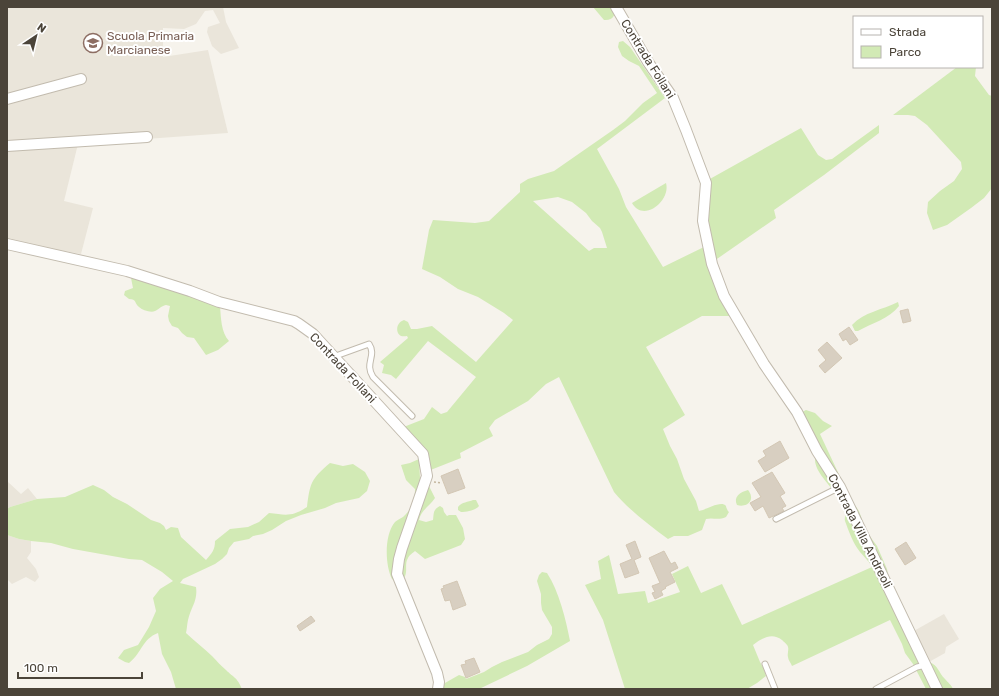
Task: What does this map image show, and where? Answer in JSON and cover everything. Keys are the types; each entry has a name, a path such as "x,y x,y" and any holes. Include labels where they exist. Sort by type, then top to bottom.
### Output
{"street":[{"name":"Contrada Follani","path":"616,7 648,62 673,98 684,124 706,183 703,221 712,264 724,296 749,338"},
{"path":"7,99 81,79"},
{"path":"7,146 147,137"},
{"name":"Contrada Follani","path":"7,244 127,271 219,302 294,321 313,334 423,454 427,476 398,559 397,574 437,673 438,689"},
{"name":"Contrada Villa Andreoli","path":"749,338 764,364 797,412 816,451 840,487 937,689"}],"lane":[{"path":"334,357 369,344 372,351 369,367 370,372 373,377 412,416"},
{"path":"776,518 840,487"},
{"path":"765,664 775,689"},
{"path":"876,689 917,667 926,665"}],"shaded area":[{"path":"7,7 223,7 226,22 239,48 221,54 212,46 207,32 208,27 220,23 213,10 205,11 196,24 184,29 163,28 163,57 208,50 228,133 78,144 64,201 93,208 81,254 7,241"},
{"path":"7,481 21,494 28,488 37,499 7,509"},
{"path":"7,535 31,541 31,552 27,558 36,569 39,577 35,582 26,577 12,584 7,579"},
{"path":"944,614 959,639 946,647 945,653 929,662 912,632"}],"green space":[{"path":"593,7 617,7 613,17 610,20 604,20"},
{"path":"623,41 630,47 665,98 597,149 619,189 626,207 663,267 706,246 732,316 702,316 646,347 685,415 663,429 677,459 684,479 696,501 699,511 724,504 729,512 726,517 723,518 706,519 702,530 688,536 674,536 668,539 633,511 614,492 559,377 546,384 528,401 495,420 489,428 493,436 460,453 461,458 428,471 401,428 424,419 432,407 441,414 447,412 476,377 428,341 396,379 391,375 382,373 384,365 380,362 408,338 407,336 400,335 397,330 399,324 404,320 408,322 411,329 432,326 476,362 513,320 478,297 458,289 440,277 422,269 429,230 433,220 475,223 489,221 520,192 520,184 528,179 554,171 625,121 643,103 657,93 639,66 622,56 618,47 619,42","holes":["558,197 572,202 586,213 600,228 607,248 594,248 589,251 533,201"]},
{"path":"956,68 976,68 975,76 989,95 992,96 992,188 984,198 947,225 933,230 927,213 928,202 954,181 962,169 961,162 927,125 915,116 893,115"},
{"path":"879,125 879,133 824,175 774,210 776,218 714,261 707,217 708,180 801,128 818,155 826,160 832,159"},
{"path":"666,183 664,197 655,207 643,211 637,209 632,203"},
{"path":"130,273 173,280 187,286 220,306 224,333 229,341 218,350 206,355 194,338 187,337 178,328 172,326 168,316 170,306 166,305 151,312 137,306 134,300 129,299 124,295 125,291 133,288"},
{"path":"898,302 899,306 890,314 858,331 855,331 852,325 862,317"},
{"path":"806,410 815,413 823,421 832,426 820,434 850,498 859,511 866,531 877,546 887,569 889,579 929,662 937,667 953,689 926,689 913,664 905,653 890,620 792,666 788,658 788,646 782,640 775,636 763,638 753,645 766,676 747,689 625,689 603,620 585,585 601,579 598,561 609,555 618,594 645,591 648,603 680,592 672,574 688,566 701,593 722,584 742,625 872,567 851,537 845,521 846,510 843,503 823,478 816,465 816,453 800,413"},
{"path":"419,459 420,478 423,483 429,486 435,498 422,513 419,520 426,522 433,520 434,512 440,506 443,508 447,516 456,515 463,528 465,539 461,545 425,559 415,551 410,555 407,561 405,577 399,583 392,579 390,573 387,558 387,542 391,528 395,522 409,511 414,497 415,489 406,480 401,465"},
{"path":"330,463 343,466 353,464 365,472 370,481 367,491 359,498 336,503 301,515 286,521 263,534 234,542 229,548 227,554 222,559 215,564 183,579 180,583 196,587 196,596 189,615 186,633 239,682 242,689 176,689 171,672 162,654 158,633 145,642 137,655 129,663 118,658 124,650 138,645 149,627 156,611 153,598 160,589 173,581 162,572 142,560 73,549 51,543 19,539 7,535 7,509 10,507 37,499 65,497 93,485 104,490 151,520 160,523 166,530 171,527 178,528 181,537 206,560 213,551 215,541 230,529 248,527 259,522 269,513 293,514 307,507 312,482"},
{"path":"748,490 751,500 747,504 741,506 737,505 736,500 738,495"},
{"path":"476,500 479,506 474,510 461,512 458,510 458,507 461,504"},
{"path":"542,572 547,573 555,588 564,615 570,641 527,666 479,689 440,689 445,683 459,675 465,677 466,679 484,672 502,662 528,652 537,645 549,639 552,634 552,627 542,610 541,594 537,581"}],"building":[{"path":"908,309 911,321 903,323 900,311"},
{"path":"849,327 858,340 850,345 846,339 843,341 839,334"},
{"path":"827,342 842,358 825,373 819,366 826,360 818,350"},
{"path":"780,441 789,458 765,472 758,461 766,456 763,451"},
{"path":"458,469 465,488 448,494 441,476"},
{"path":"772,472 785,493 780,496 786,506 782,508 784,511 769,518 763,506 755,511 750,503 761,497 752,483"},
{"path":"635,541 641,557 634,560 639,573 625,578 620,564 632,559 626,545"},
{"path":"906,542 916,558 905,565 895,549"},
{"path":"664,551 671,564 675,562 678,568 670,572 675,582 665,587 666,588 661,591 663,595 655,599 652,593 655,592 652,586 660,583 649,558"},
{"path":"457,581 466,605 453,610 450,600 445,601 441,589 444,588 443,586"},
{"path":"311,616 315,621 300,631 297,626"},
{"path":"474,658 480,672 466,678 461,665 466,664 465,661"}],"place":[{"name":"Scuola Primaria Marcianese","path":"93,43"}]}
